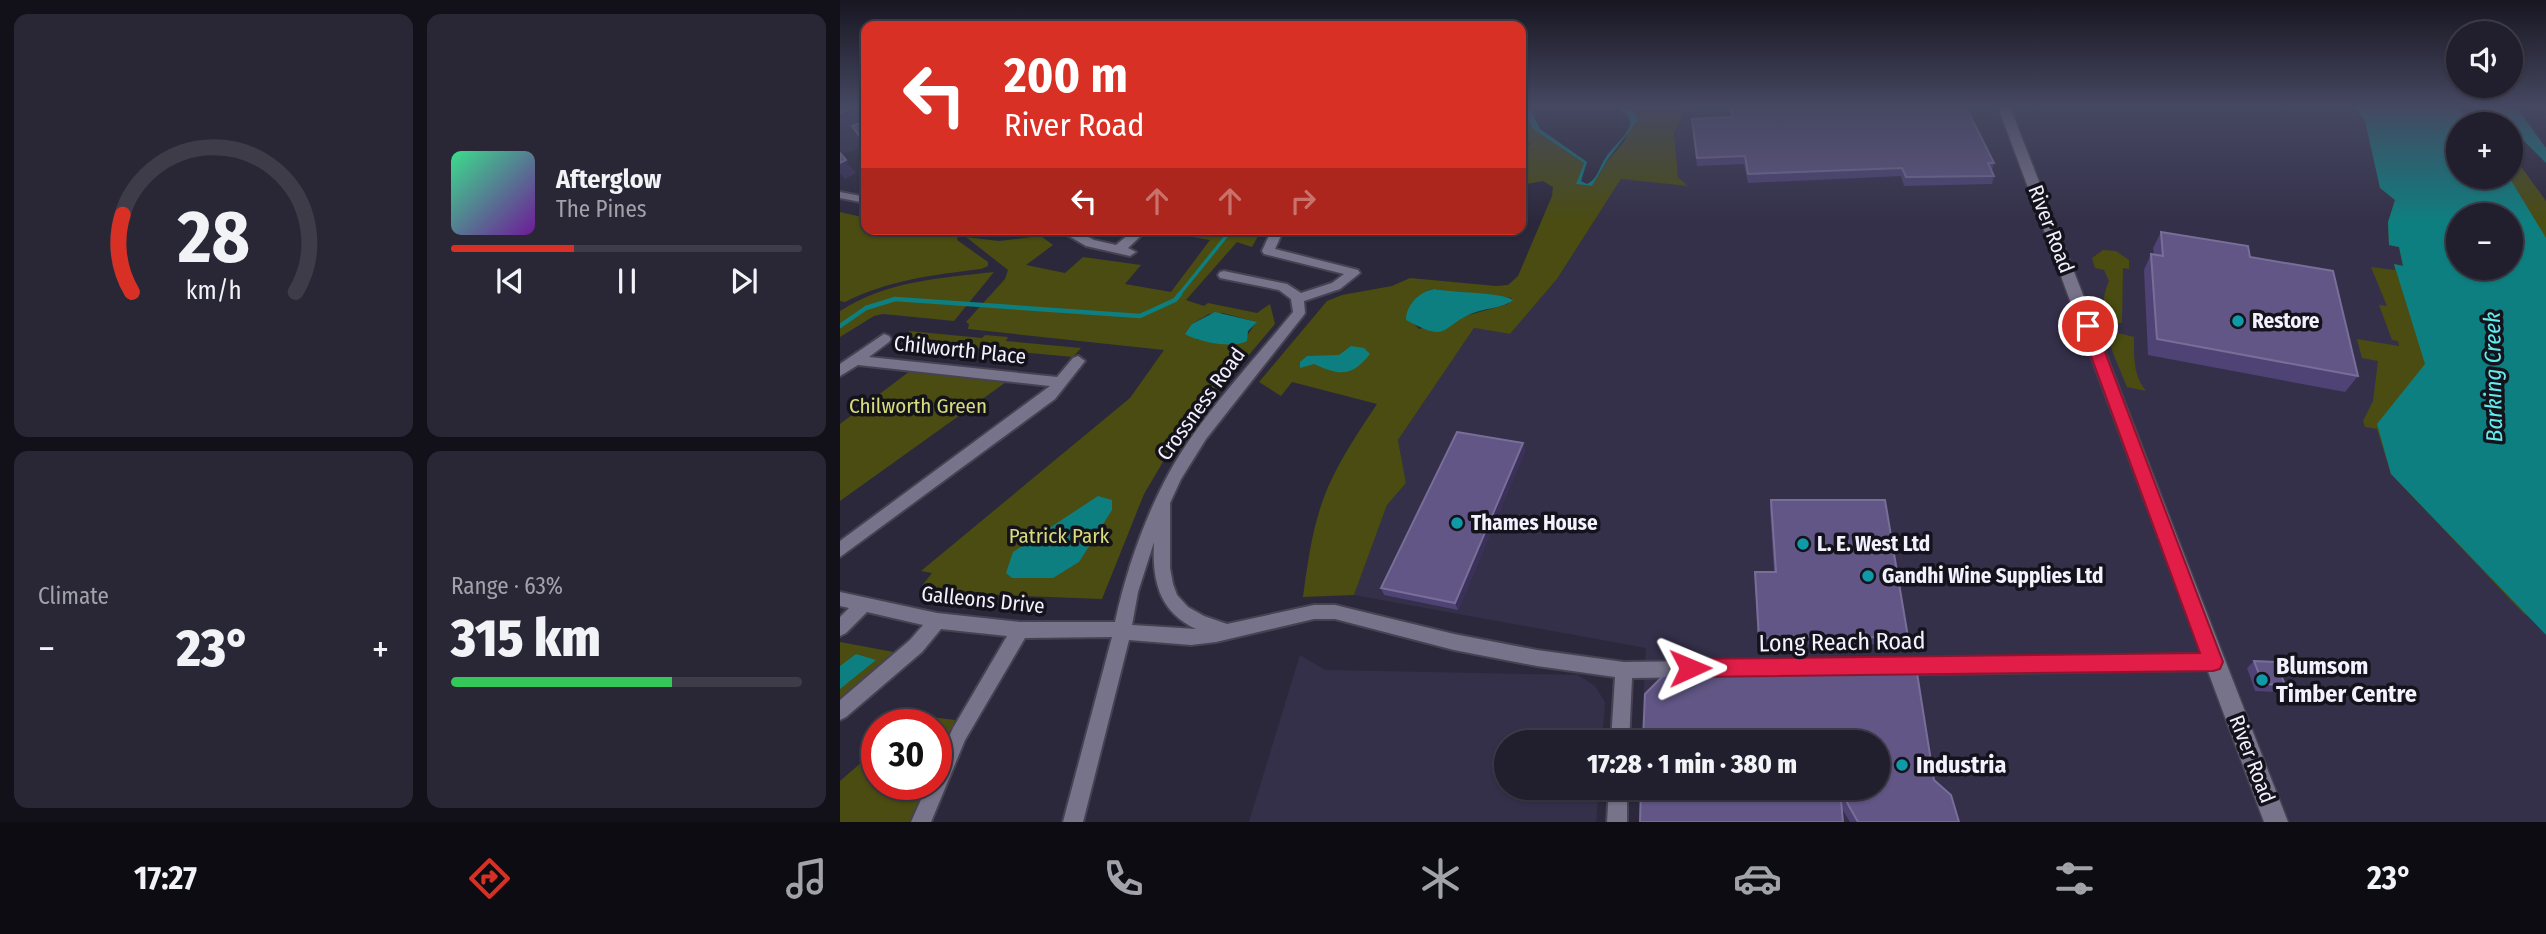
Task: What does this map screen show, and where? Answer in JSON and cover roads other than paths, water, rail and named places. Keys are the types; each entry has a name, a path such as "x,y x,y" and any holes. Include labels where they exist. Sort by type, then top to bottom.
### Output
{"street":[{"name":"River Road","path":"2018,145 2276,822"},
{"path":"840,195 861,200"},
{"path":"1072,235 1124,251 1137,235"},
{"path":"1224,275 1283,287 1297,299 1336,286 1354,273 1268,251 1275,235"},
{"name":"Crossness Road","path":"1073,822 1132,586 1152,526 1201,435 1295,320 1298,313 1297,299"},
{"path":"840,371 884,339"},
{"name":"Chilworth Place","path":"855,360 1061,382"},
{"path":"840,550 1050,395 1077,361"},
{"path":"1165,498 1162,564 1165,591 1170,601 1187,617 1198,624 1227,632"},
{"name":"Galleons Drive","path":"840,598 863,606 937,621 1020,630 1123,630"},
{"path":"840,628 863,606"},
{"name":"Long Reach Road","path":"1123,630 1143,635 1191,637 1227,632 1314,612 1335,612 1466,645 1624,670 2213,662"},
{"path":"840,711 916,646 937,621"},
{"path":"921,822 959,734 1020,630"},
{"path":"1621,730 1624,670"},
{"path":"1617,822 1618,800"}],"water":[{"path":"1558,145 1563,145 1587,162 1581,181 1587,184 1596,176 1606,157 1618,145 1592,186 1576,184 1584,163"},
{"name":"Barking Creek","path":"2370,145 2446,145 2446,189 2516,189 2546,238 2546,635 2391,474 2377,424 2425,364 2394,264 2403,266 2399,247 2389,245 2388,222 2395,200 2380,188"},
{"path":"2528,145 2544,145 2546,163"},
{"path":"1434,289 1498,295 1513,300 1505,305 1464,317 1439,332 1431,331 1406,320 1408,309 1414,300"},
{"path":"1215,312 1257,322 1248,331 1247,341 1216,344 1185,334 1192,324"},
{"path":"1351,346 1364,348 1370,354 1351,370 1331,371 1314,364 1300,368 1300,362 1307,356 1339,355"},
{"path":"1098,496 1112,500 1112,510 1079,562 1053,578 1012,578 1006,573 1013,552"},
{"path":"856,654 876,660 840,689 840,666"}],"waterway":[{"path":"1178,296 1227,235"},
{"path":"840,326 866,308 895,299 1140,316 1175,300 1180,294"}],"place":[{"name":"Restore","path":"2238,321"},
{"name":"Thames House","path":"1457,523"},
{"name":"L. E. West Ltd","path":"1803,544"},
{"name":"Gandhi Wine Supplies Ltd","path":"1868,576"},
{"name":"Blumsom Timber Centre","path":"2262,680"},
{"name":"Industria","path":"1902,765"}],"park label":[{"name":"Chilworth Green","path":"918,406"},
{"name":"Patrick Park","path":"1059,536"}]}
